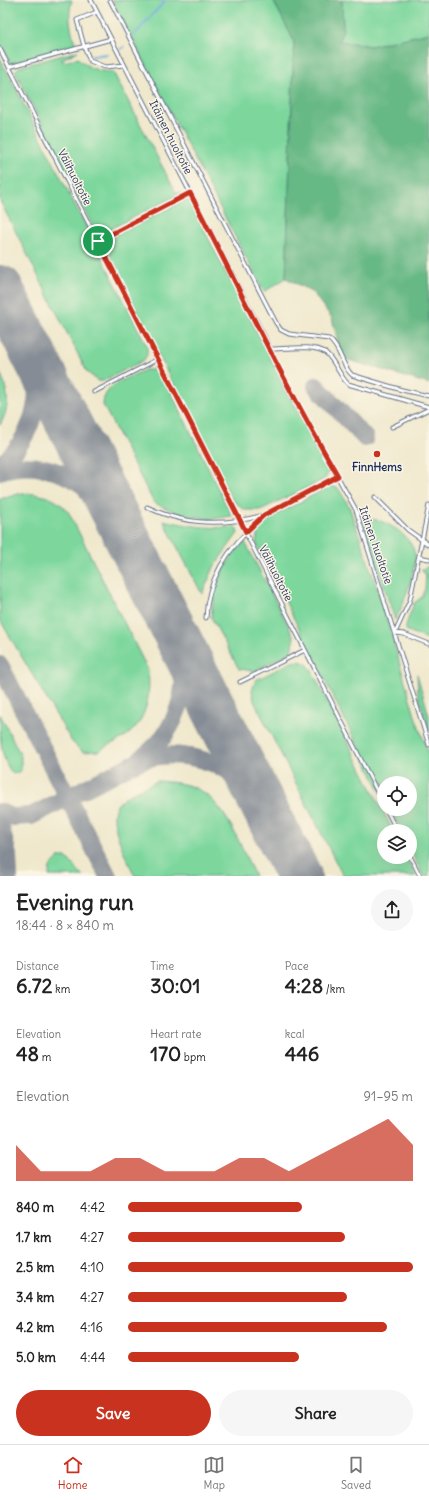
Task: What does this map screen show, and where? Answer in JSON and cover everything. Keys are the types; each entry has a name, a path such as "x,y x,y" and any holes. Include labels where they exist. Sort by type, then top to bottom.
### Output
{"lane":[{"name":"Itäinen huoltotie","path":"91,0 270,349 286,384 356,510 429,745"},
{"path":"110,0 276,323 281,330 289,334 329,339 334,343 347,371 352,375 402,390 429,396"},
{"path":"97,12 76,20 90,61 97,65 105,66 124,65"},
{"path":"9,67 111,39"},
{"name":"Välihuoltotie","path":"0,49 377,791"},
{"path":"98,241 190,193"},
{"path":"270,349 319,349 327,354 340,376 348,384 429,408"},
{"path":"94,392 158,359"},
{"path":"392,427 429,408"},
{"path":"147,507 158,513 199,522 225,523 240,521 264,515 338,476"},
{"path":"375,497 408,530 422,542 429,545"},
{"path":"429,505 410,600 395,633 404,634 429,644"},
{"path":"206,618 206,605 216,574 227,553 264,515"},
{"path":"419,558 429,559"},
{"path":"240,682 305,650"},
{"path":"414,864 420,876"}],"green space":[{"path":"0,0 72,0 70,12 71,29 76,46 11,64 0,42"},
{"path":"112,0 273,0 294,41 286,278 264,292"},
{"path":"273,0 342,0 343,29 339,41 371,46 429,33 429,384 342,358 332,318 312,292 286,278 294,41"},
{"path":"342,0 429,0 429,33 371,46 339,41 343,28"},
{"path":"78,51 61,60 64,62 78,58 94,69 113,72 176,193 182,193 104,232 98,233 95,231 15,71 19,67"},
{"path":"0,58 147,346 147,355 144,360 103,381 98,381 87,372 0,201"},
{"path":"188,199 329,471 325,479 260,510 245,510 233,501 106,251 114,236"},
{"path":"145,370 154,370 163,376 232,516 211,519 183,515 154,503 103,405 107,392 112,387"},
{"path":"0,373 7,392 7,406 0,425"},
{"path":"330,486 338,488 349,506 383,606 415,716 429,755 429,876 423,876 417,864 417,824 397,824 393,816 417,816 417,776 377,776 377,784 256,543 258,530 266,520"},
{"path":"22,493 48,497 59,503 69,513 148,670 148,699 146,708 137,725 123,738 99,751 83,752 72,742 0,620 0,499"},
{"path":"370,519 384,522 398,530 409,542 415,555 414,569 395,620 363,521"},
{"path":"163,520 217,528 236,527 238,533 215,565 202,594"},
{"path":"245,542 294,637 291,652 255,671 239,669 211,617 214,596 221,574 234,553"},
{"path":"429,566 429,640 406,630 406,625 414,603 422,597 425,589 426,575 421,570"},
{"path":"300,661 307,664 312,671 377,799 377,816 385,816 389,824 377,824 377,864 410,864 416,876 343,876 254,701 252,690 256,680 292,662"},
{"path":"417,674 429,716 429,732 418,694"},
{"path":"0,714 21,756 21,771 13,774 5,761 3,754"},
{"path":"157,781 179,783 189,786 199,790 209,797 225,816 239,840 255,876 135,876 119,840 114,820 114,812 117,805 125,798"},
{"path":"59,857 66,857 83,876 49,876 50,867"}],"waterway":[{"path":"134,35 166,0"},
{"path":"92,56 107,54"}],"taxiway":[{"path":"0,465 22,441 34,410 37,377 27,341"},
{"path":"316,386 365,438"},
{"path":"0,471 16,467 32,467 47,469 62,474 89,490 113,511"},
{"path":"140,759 151,751 167,731 174,720 182,695 184,663 180,646 172,625"},
{"path":"0,665 108,876"},
{"path":"0,812 11,817 31,816 131,765 148,758 173,755 186,756 211,763 234,774 250,790 269,816"},
{"path":"0,824 8,855 9,876"}],"runway":[{"path":"0,288 299,876"}],"place":[{"name":"FinnHems","path":"377,454"}],"route":[{"path":"190,193 264,336 286,384 338,476 264,515 246,532 98,241 190,193"}]}
